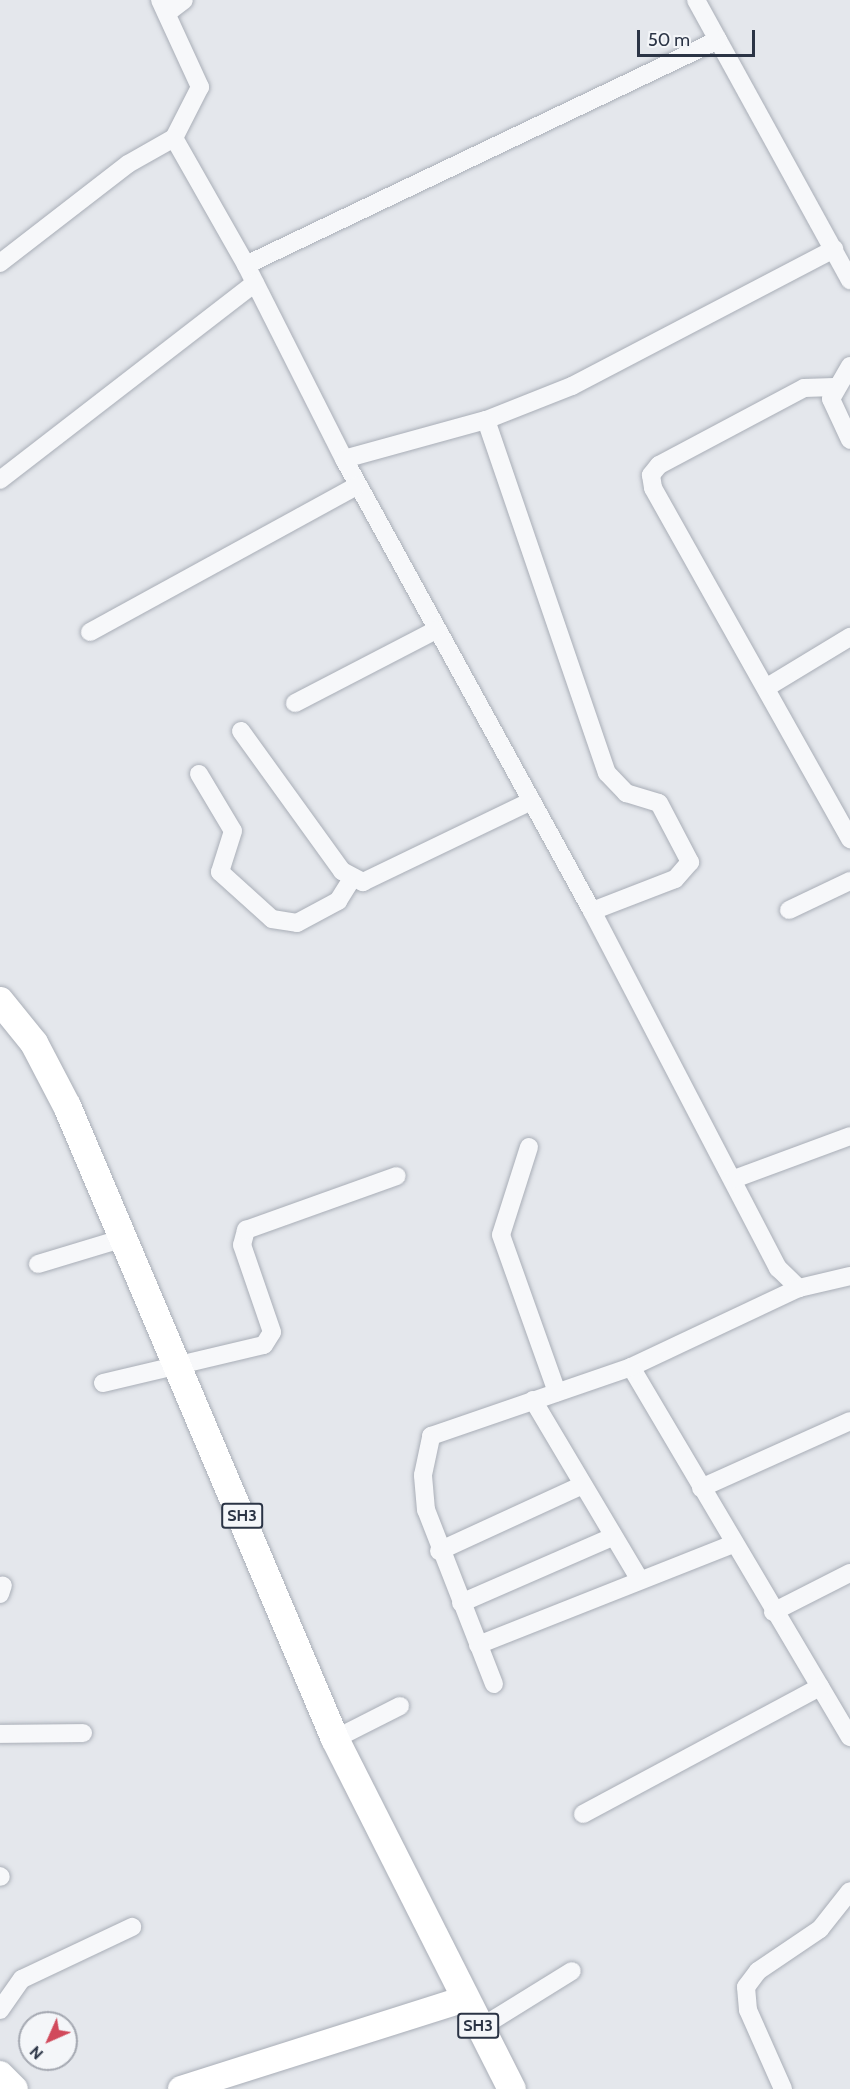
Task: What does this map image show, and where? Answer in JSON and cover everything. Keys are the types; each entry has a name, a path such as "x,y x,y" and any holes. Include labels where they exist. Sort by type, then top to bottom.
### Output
{"main road":[{"name":"SH3","path":"0,1001 47,1065 180,1363 335,1739 464,1999 512,2089"}],"street":[{"path":"0,263 128,164 174,138 200,87 164,7 184,0"},
{"path":"696,0 850,280"},
{"path":"246,265 718,40"},
{"path":"174,138 246,265 357,486 592,911 734,1179 778,1269 799,1288"},
{"path":"344,459 486,420 594,376 834,249"},
{"path":"0,480 255,283"},
{"path":"850,366 834,387 833,409 850,440"},
{"path":"834,387 804,388 659,465 651,475 653,488 769,686 850,839"},
{"path":"486,420 607,773 626,793 659,803 690,862 675,879 592,911"},
{"path":"90,632 357,486"},
{"path":"295,703 436,630"},
{"path":"769,686 850,637"},
{"path":"241,731 352,879"},
{"path":"199,774 232,831 220,872 272,919 297,923 338,901 352,879"},
{"path":"352,879 376,879 531,801"},
{"path":"789,910 850,881"},
{"path":"734,1179 850,1136"},
{"path":"529,1147 501,1234 557,1392"},
{"path":"103,1383 270,1340 242,1245 246,1230 397,1176"},
{"path":"38,1264 124,1238"},
{"path":"494,1684 439,1551 423,1498 430,1436 631,1367 799,1288 850,1275"},
{"path":"631,1367 773,1612 850,1737"},
{"path":"532,1400 580,1486 640,1580"},
{"path":"701,1488 850,1421"},
{"path":"439,1551 580,1486"},
{"path":"461,1604 612,1537"},
{"path":"478,1645 733,1544"},
{"path":"773,1612 850,1572"},
{"path":"583,1814 820,1687"},
{"path":"335,1739 400,1706"},
{"path":"0,1734 83,1733"},
{"path":"783,2089 748,2010 746,1987 758,1971 820,1929 850,1892"},
{"path":"0,2010 22,1979 132,1927"},
{"path":"480,2028 573,1971"},
{"path":"181,2089 464,1999"},
{"path":"0,2074 15,2089"}]}
